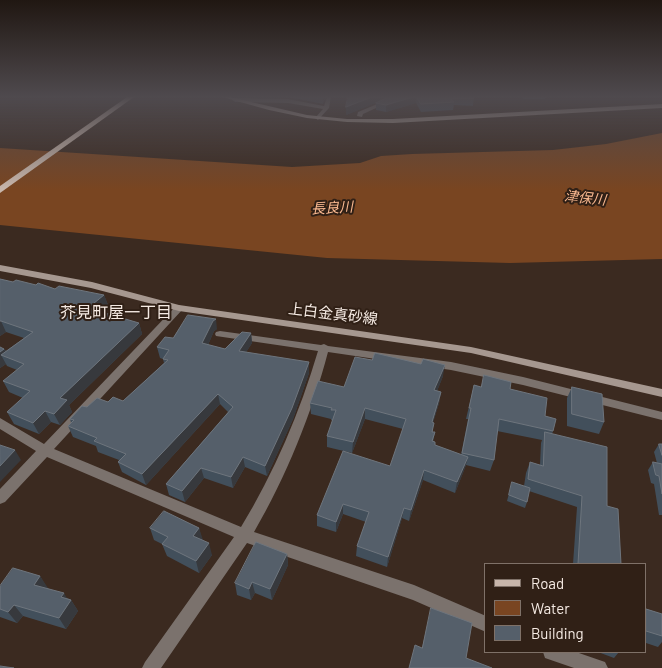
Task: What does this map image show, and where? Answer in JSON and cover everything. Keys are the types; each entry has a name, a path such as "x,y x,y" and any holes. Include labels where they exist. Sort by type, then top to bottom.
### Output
{"main road":[{"path":"0,190 87,128"}],"street":[{"name":"上白金真砂線","path":"0,268 92,285 179,308 471,350 662,393"},
{"path":"70,292 80,291 92,285"},
{"path":"0,498 179,308"},
{"path":"220,334 451,366 542,386 662,416"},
{"path":"151,668 244,535 262,505 313,387 324,347"},
{"path":"0,423 44,450 244,535 414,593 484,623"},
{"path":"554,653 599,668"}],"water":[{"path":"662,133 662,259 510,263 327,258 0,225 0,148 292,167 360,163 381,156 553,150 606,144"}],"building":[{"path":"0,279 13,282 16,280 36,285 38,283 55,289 59,286 104,295 88,308 139,323 60,398 67,400 54,414 45,411 33,423 7,412 30,391 3,381 24,364 1,355 33,332 0,321"},
{"path":"188,315 216,319 213,321 202,343 225,349 242,332 251,333 239,351 309,362 292,408 265,466 243,457 231,477 201,468 182,491 166,484 233,407 218,394 142,474 118,462 126,454 94,441 97,438 68,426 74,420 70,419 82,406 87,407 97,398 108,402 113,397 123,401 168,360 163,359 169,350 157,347 165,337 173,338"},
{"path":"375,353 421,364 423,359 445,365 434,390 441,392 432,422 434,423 432,432 435,432 432,441 435,442 435,445 468,457 457,482 424,470 411,510 404,508 388,557 357,546 369,512 343,504 336,522 317,515 343,451 390,466 406,419 365,408 353,442 327,436 336,410 310,403 318,381 344,387 355,357 372,360"},
{"path":"484,375 511,382 510,389 547,398 545,416 556,419 553,431 499,419 494,460 462,453 474,385 481,387"},
{"path":"572,387 602,394 604,422 572,414"},
{"path":"545,432 607,447 607,506 618,509 621,563 578,563 582,496 528,479 530,462 543,466"},
{"path":"659,444 662,444 662,455"},
{"path":"0,445 15,450 0,466"},
{"path":"653,462 662,464 662,494 659,476 656,475"},
{"path":"512,482 530,488 527,502 509,495"},
{"path":"164,511 199,528 193,536 209,543 196,561 162,544 168,537 150,528"},
{"path":"256,542 287,554 270,589 252,582 249,589 235,583"},
{"path":"13,568 40,576 34,585 64,593 61,597 71,600 59,618 14,605 8,612 0,609 0,586"},
{"path":"431,608 472,623 466,658 492,668 409,668 415,645 422,648"},
{"path":"647,609 662,614 662,636 647,631"}],"district":[{"name":"芥見町屋一丁目","path":"116,313"}],"water label":[{"name":"津保川","path":"585,198"},
{"name":"長良川","path":"332,208"}]}
